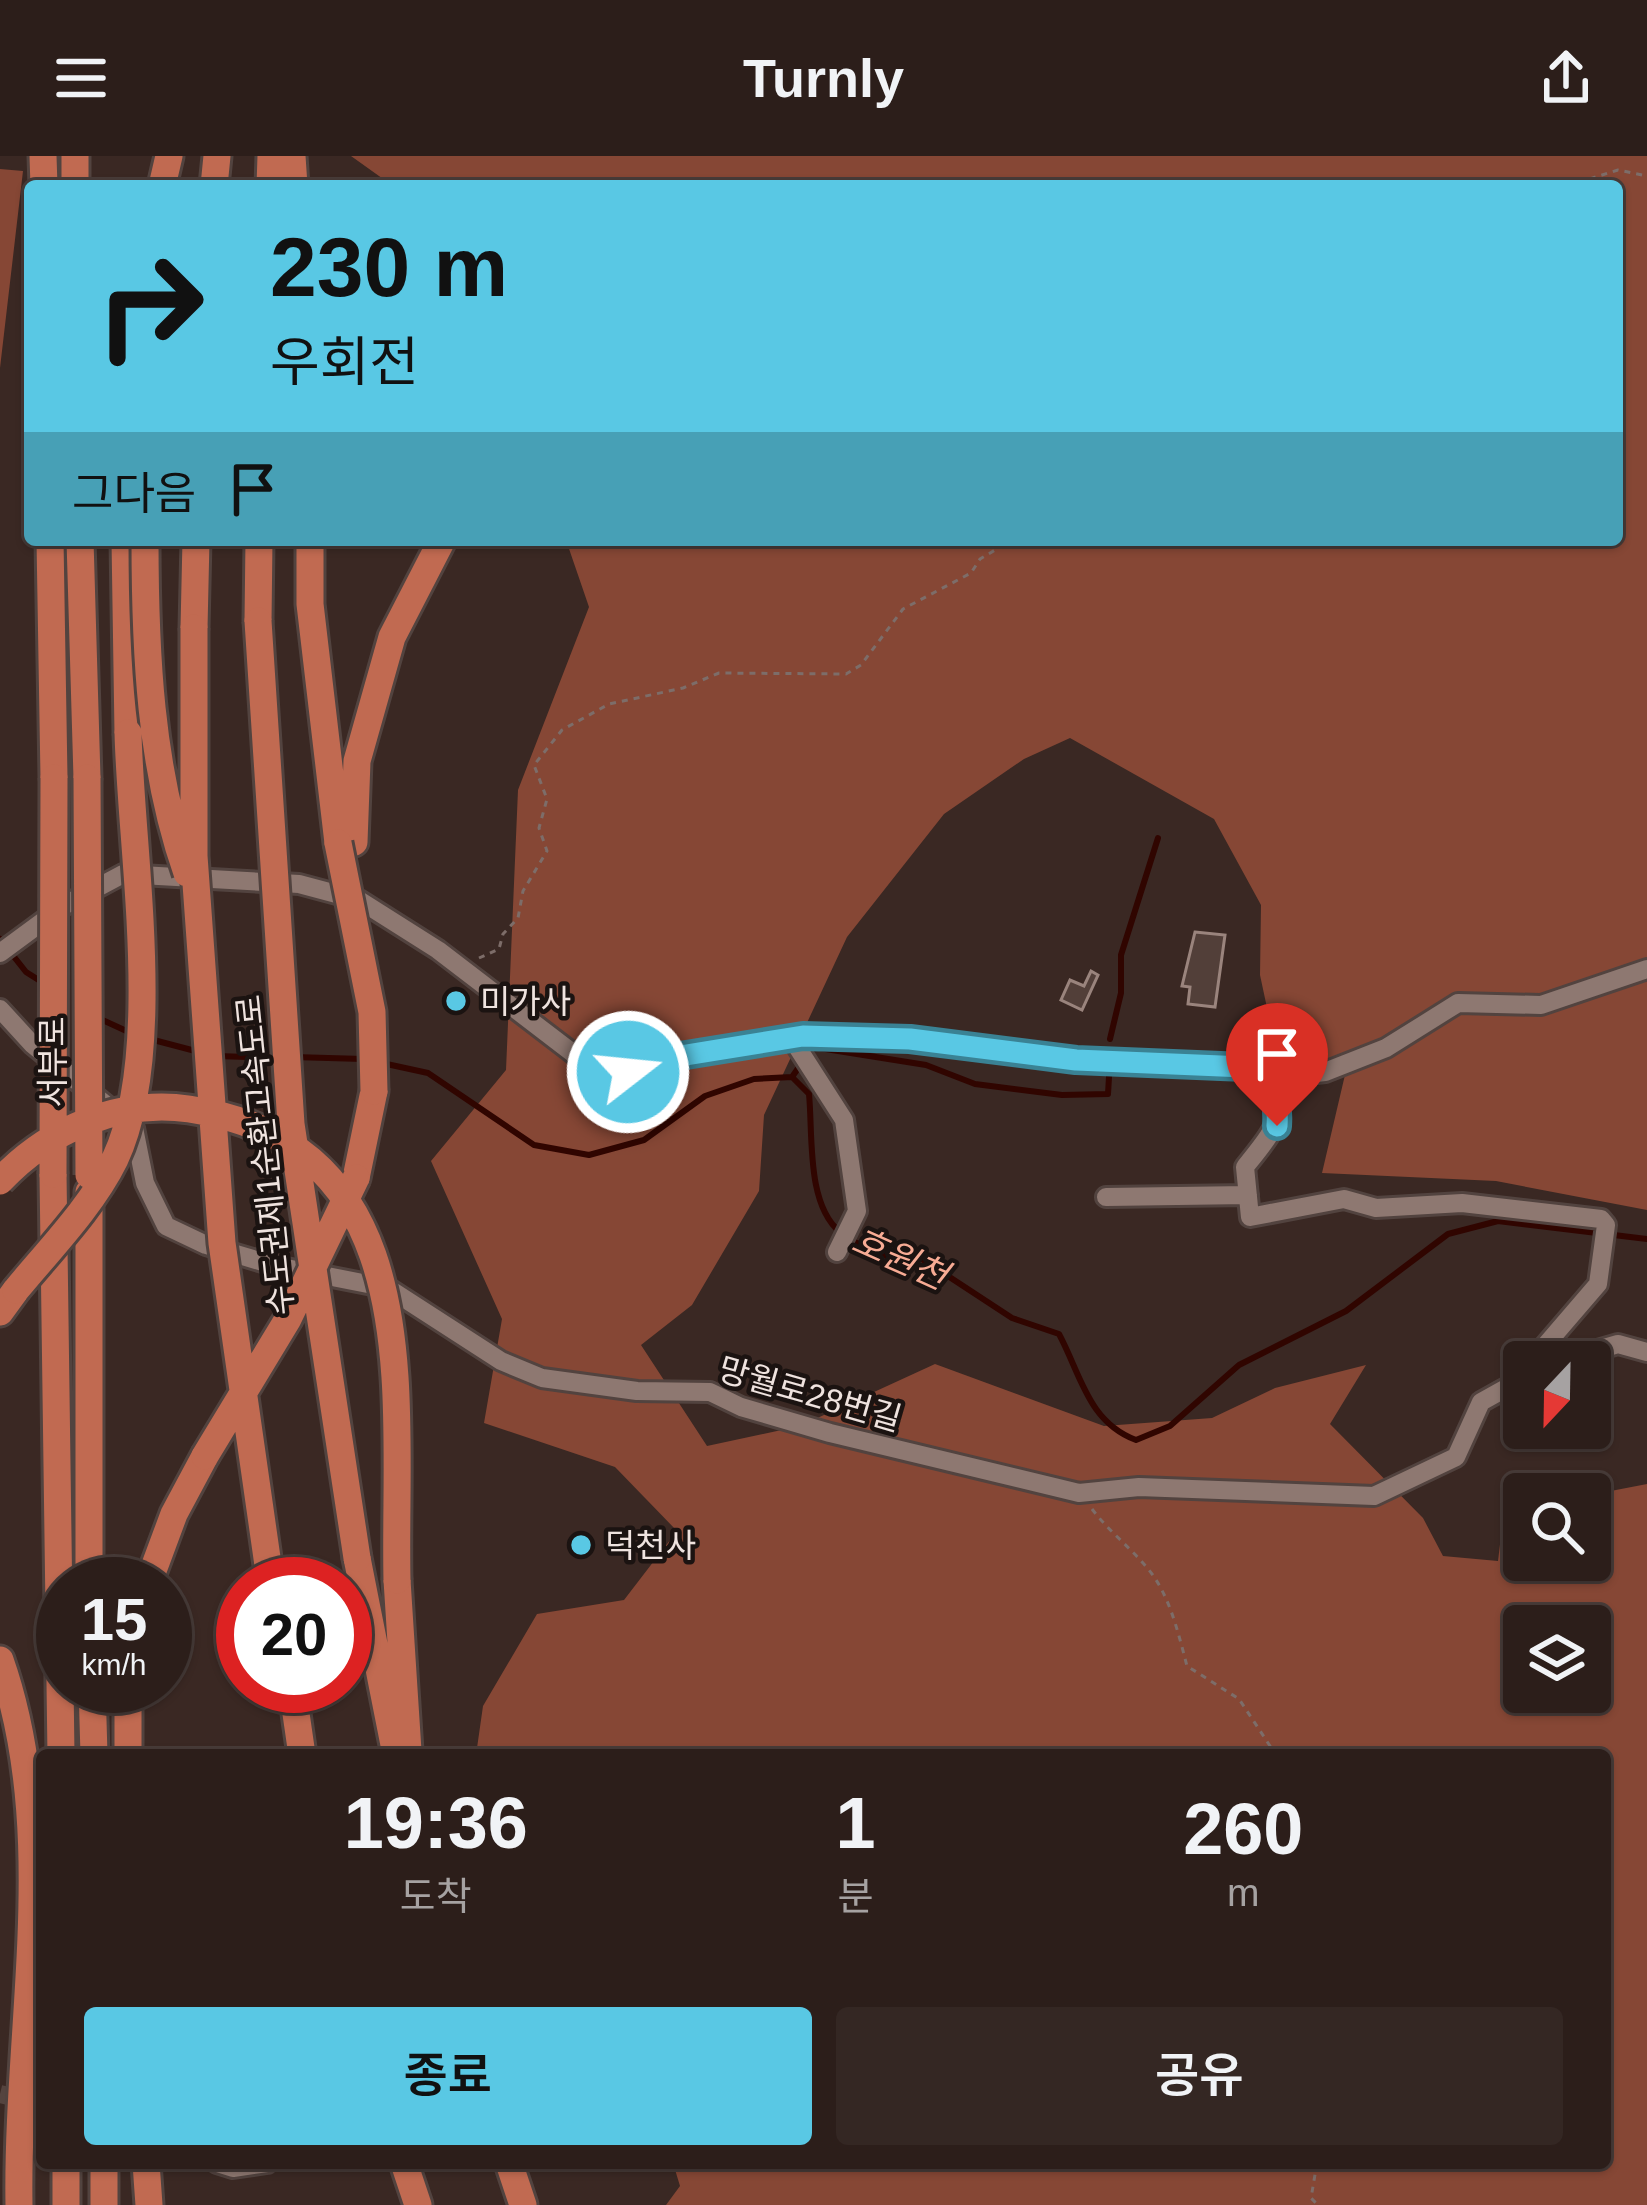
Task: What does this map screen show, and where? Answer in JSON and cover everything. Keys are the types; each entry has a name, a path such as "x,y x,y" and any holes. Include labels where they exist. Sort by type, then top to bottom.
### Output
{"highway":[{"name":"서부로","path":"50,546 61,1749"},
{"name":"서부로","path":"80,546 87,778 89,1557"},
{"path":"8,1301 114,1160 139,1088 142,1018 128,733 125,546"},
{"path":"145,546 145,613 164,809 201,911"},
{"name":"수도권제1순환고속도로","path":"196,546 194,856 222,1243 267,1557"},
{"name":"수도권제1순환고속도로","path":"259,546 257,621 291,1124 357,1558 395,1749"},
{"path":"158,1557 174,1514 288,1319 356,1178 374,1091 372,1012 310,604 310,546"},
{"path":"346,843 357,761 392,637 439,546"},
{"path":"0,1181 36,1149 71,1129 119,1112 154,1107 232,1119 269,1135 317,1168 362,1227 392,1316 397,1580 408,1749"},
{"path":"0,1660 15,1703 29,1789 31,1960 17,2119 19,2205"},
{"path":"93,1713 94,1749"},
{"path":"128,1713 128,1749"},
{"path":"296,1713 301,1749"},
{"path":"66,2169 66,2205"},
{"path":"104,2169 104,2205"},
{"path":"146,2169 149,2205"},
{"path":"406,2169 418,2205"},
{"path":"511,2169 523,2205"}],"street":[{"path":"0,953 64,904 123,874 299,884 359,900 465,970 587,1064 628,1072 680,1056 792,1039 910,1039 1076,1060 1245,1067 1265,1079 1279,1099 1277,1126 1245,1167 1250,1217 1344,1198 1376,1208 1462,1203 1601,1219 1606,1225 1602,1257 1588,1301 1551,1341"},
{"path":"1265,1079 1346,1064 1386,1048 1458,1004 1540,1005 1647,969"},
{"name":"망월로28번길","path":"0,1009 32,1044 134,1128 154,1210 180,1235 276,1266 388,1288 501,1361 542,1378 637,1391 710,1392 741,1408 830,1433 1079,1493 1139,1487 1374,1496 1456,1457 1481,1402 1503,1390"},
{"path":"792,1039 844,1120 855,1198 854,1226 837,1252"},
{"path":"1106,1197 1248,1195"},
{"path":"1611,1346 1647,1352"}],"path":[{"path":"1587,180 1618,170 1647,176"},
{"path":"465,970 499,949 503,934 518,918 523,891 547,851 539,828 547,799 534,765 562,730 609,704 682,688 719,673 846,674 861,665 903,609 971,573 980,559 1002,546"},
{"path":"1079,1493 1114,1540 1155,1578 1176,1624 1187,1666 1239,1699 1272,1749"},
{"path":"1316,2169 1312,2198 1318,2205"}],"shaded area":[{"path":"351,156 1647,156 1647,1210 1496,1181 1322,1173 1348,1062 1276,1050 1260,975 1261,905 1214,819 1070,738 1024,759 944,814 847,937 764,1115 759,1191 692,1305 641,1345 707,1446 800,1426 935,1364 1104,1426 1212,1418 1275,1388 1366,1365 1330,1424 1423,1518 1443,1556 1498,1561 1503,1519 1503,1581 1611,1581 1611,1491 1647,1484 1647,2205 666,2205 680,2186 675,2169 1611,2169 1611,1749 477,1749 483,1706 537,1614 624,1600 677,1531 615,1467 484,1423 502,1319 431,1161 506,1070 518,790 589,607 568,546 1623,546 1623,180 385,180"},
{"path":"0,169 23,171 0,368"}],"building":[{"path":"1195,932 1225,935 1215,1007 1188,1004 1190,987 1182,986"},
{"path":"1091,971 1098,975 1082,1010 1061,1000 1070,980 1084,986"}],"waterway":[{"path":"1110,1039 1121,993 1121,955 1158,838"},
{"name":"호원천","path":"0,939 26,972 45,984"},
{"name":"호원천","path":"96,1017 133,1034"},
{"name":"호원천","path":"146,1038 203,1053"},
{"path":"792,1077 813,1047 926,1065 975,1084 1062,1095 1108,1094 1109,1077"},
{"name":"호원천","path":"216,1056 280,1058"},
{"name":"호원천","path":"293,1057 363,1059"},
{"name":"호원천","path":"382,1063 428,1073 534,1145 589,1155 644,1140 705,1096 754,1079 792,1077 809,1094 816,1187 829,1220 840,1232"},
{"name":"호원천","path":"850,1240 889,1257 922,1259 1012,1318 1059,1334 1096,1409 1136,1440 1170,1426 1239,1365 1346,1311 1448,1234 1498,1221 1647,1239"}],"tunnel":[{"path":"0,2094 36,2103"}],"place":[{"name":"미가사","path":"456,1001"},
{"name":"덕천사","path":"581,1545"}],"route":[{"path":"628,1072 680,1056 803,1036 910,1039 1076,1060 1245,1067 1265,1079 1279,1099 1277,1126"}]}
